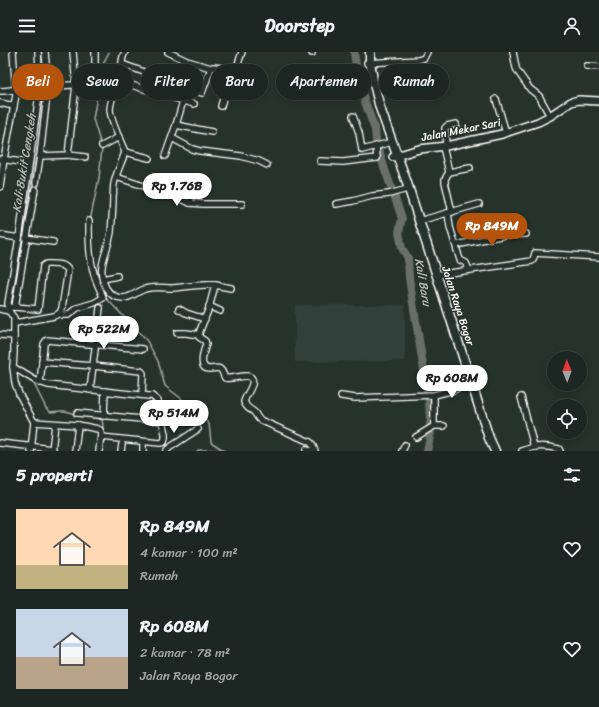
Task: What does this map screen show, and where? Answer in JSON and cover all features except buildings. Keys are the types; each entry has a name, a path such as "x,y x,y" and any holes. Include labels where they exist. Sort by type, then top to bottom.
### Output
{"highway":[{"name":"Jalan Raya Bogor","path":"366,52 380,108 395,156 420,221 436,275 495,451"},
{"name":"Jalan Raya Bogor","path":"370,52 368,63 369,81 376,109 380,145 395,156"},
{"name":"Jalan Raya Bogor","path":"404,181 400,191 489,451"}],"main road":[{"name":"Jalan Mekar Sari","path":"395,156 420,149 445,147 506,133 538,122 571,102 579,100 599,101"}],"street":[{"path":"13,52 14,64"},
{"path":"38,52 40,64"},
{"path":"45,52 45,64"},
{"path":"73,52 74,64"},
{"path":"94,52 95,64"},
{"path":"122,64 123,55 125,52"},
{"path":"133,68 202,93 211,68 187,61 168,52"},
{"path":"238,64 242,52"},
{"path":"368,63 418,60 424,58 426,52"},
{"path":"513,52 518,72 530,89 539,96 550,116"},
{"path":"587,66 599,67"},
{"path":"0,91 12,90"},
{"path":"496,99 506,133"},
{"path":"0,187 2,159 15,100"},
{"path":"31,449 34,422 19,394 15,383 14,321 11,307 29,163 41,100"},
{"path":"11,307 26,238 40,156 43,100"},
{"path":"68,155 74,100"},
{"path":"112,100 110,108 113,121 125,152 114,184 111,232 101,266 104,284 111,295 125,298 149,288 173,288 208,285 231,288"},
{"path":"165,156 183,100 194,104"},
{"path":"221,106 223,100"},
{"path":"0,103 14,106"},
{"path":"320,161 342,162 377,158 380,145 362,150 359,133 353,116"},
{"path":"456,124 445,128 445,147 449,172 445,182 450,212 450,227 460,260 466,263 469,270"},
{"path":"176,125 212,132"},
{"path":"102,146 119,137"},
{"path":"172,138 192,149 241,156 267,165"},
{"path":"125,152 149,158"},
{"path":"40,156 68,155 85,157"},
{"path":"2,159 29,163"},
{"path":"449,172 470,168"},
{"path":"116,177 175,196 190,203 242,204"},
{"path":"190,203 193,181"},
{"path":"336,204 400,191"},
{"path":"420,221 479,204"},
{"path":"60,313 62,315 68,315 77,308 94,303 103,298 94,276 91,261 88,242 89,221"},
{"path":"456,245 505,235 526,234"},
{"path":"0,235 19,238"},
{"path":"26,238 53,242"},
{"path":"436,275 532,261 535,253 599,256"},
{"path":"0,309 11,307 38,309 43,266 46,264 64,265 67,267 68,270 63,306 60,313 54,316 14,321"},
{"path":"103,279 117,276"},
{"path":"199,335 215,285"},
{"path":"209,306 220,310"},
{"path":"90,390 100,308"},
{"path":"179,309 186,313 205,319"},
{"path":"177,332 199,335 205,342 206,344 202,362 206,368 220,369 225,378 245,375 250,376 253,383 244,402 248,409 254,412 258,419 307,440 312,444 312,451"},
{"path":"0,335 14,336"},
{"path":"40,383 44,344 48,340 143,349"},
{"path":"42,362 141,371 143,373 142,395"},
{"path":"14,367 40,383 48,385 152,396 158,401 165,438 162,443 100,436"},
{"path":"341,396 355,398 434,395 454,390 466,384"},
{"path":"104,416 105,391"},
{"path":"433,426 434,395"},
{"path":"521,397 534,447"},
{"path":"77,413 163,421"},
{"path":"34,422 97,428 101,431 99,451"},
{"path":"0,443 31,449 52,450 55,424"},
{"path":"75,451 78,425"},
{"path":"416,437 433,426 444,426"},
{"path":"166,451 198,429"},
{"path":"121,451 122,444"},
{"path":"143,444 143,451"},
{"path":"402,451 405,445"},
{"path":"522,451 534,447 544,446 559,449 560,451"}],"shaded area":[{"path":"295,305 405,305 405,361 295,362"}],"waterway":[{"name":"Kali Bukit Cengkeh","path":"13,299 43,104 44,85 42,52"},
{"path":"101,145 93,119 103,64 109,52"},
{"name":"Kali Baru","path":"354,52 357,74 364,99 375,130 376,140 384,167 402,218 399,232 402,248 408,258 409,278 429,402 431,432 427,451"},
{"path":"91,222 99,178 102,148"},
{"path":"105,297 147,341 158,361 165,386 195,409 209,424 211,442 225,451"},
{"name":"Kali Bukit Cengkeh","path":"34,384 46,408 51,412 66,411 75,415"},
{"name":"Kali Bukit Cengkeh","path":"91,417 102,420 103,431"},
{"name":"Kali Bukit Cengkeh","path":"197,451 223,450"}]}
